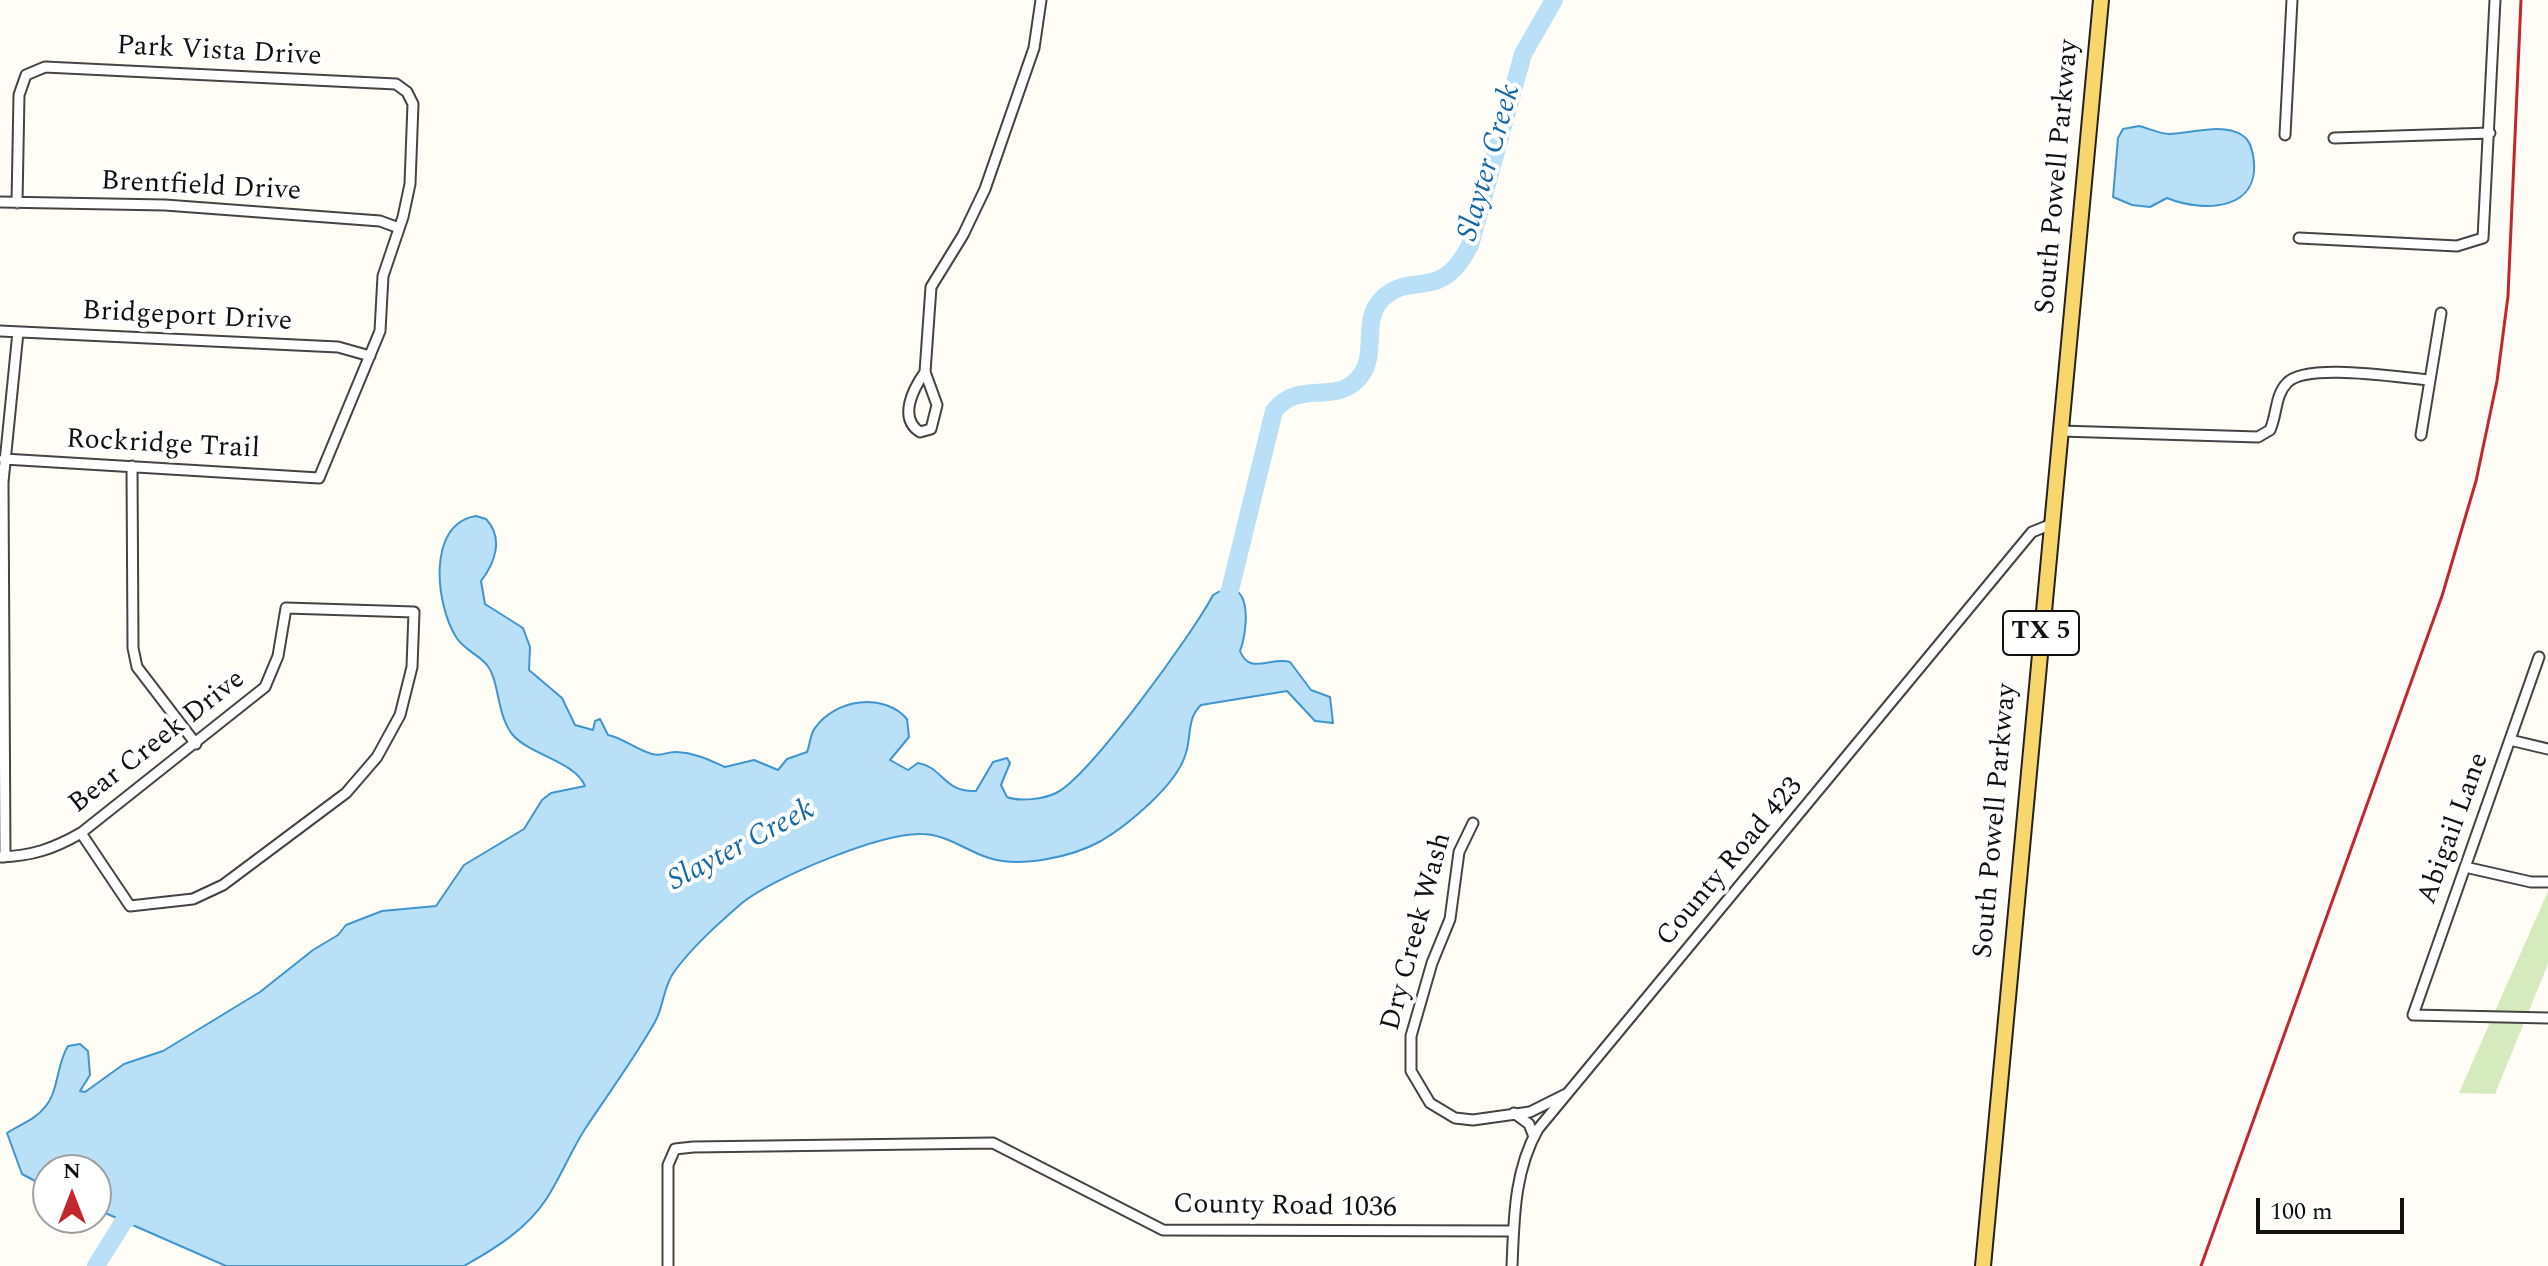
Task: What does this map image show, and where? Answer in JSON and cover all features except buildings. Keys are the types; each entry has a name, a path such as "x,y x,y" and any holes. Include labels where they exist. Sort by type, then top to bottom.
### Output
{"main road":[{"name":"South Powell Parkway","path":"1983,1266 2101,0"}],"street":[{"path":"925,372 937,405 931,429 920,432 912,426 908,415 925,372 931,287 963,235 985,189 1034,48 1041,0"},
{"path":"2285,135 2292,0"},
{"path":"2299,238 2457,246 2483,238 2495,0"},
{"name":"Park Vista Drive","path":"17,203 19,95 26,75 45,67 396,84 407,92 413,104 410,184 399,228"},
{"path":"2334,138 2490,133"},
{"name":"Brentfield Drive","path":"0,202 165,205 380,221 399,228"},
{"path":"370,356 380,331 383,276 399,228"},
{"path":"2421,435 2441,313"},
{"name":"Bridgeport Drive","path":"0,331 338,347 370,356"},
{"path":"2,857 4,459 18,332"},
{"name":"Rockridge Trail","path":"4,459 319,478 370,356"},
{"path":"2060,431 2258,437 2270,430 2285,384 2300,375 2325,372 2430,380"},
{"path":"132,466 133,648 137,667 196,744"},
{"name":"County Road 423","path":"1512,1266 1517,1186 1534,1137 1566,1094 2032,532 2052,524"},
{"name":"Bear Creek Drive","path":"2,857 50,850 81,833 265,687 278,656 286,608 414,612 412,667 400,715 377,757 346,793 223,885 193,899 130,906 81,833"},
{"name":"Abigail Lane","path":"2539,657 2413,1015 2548,1018"},
{"path":"2510,740 2548,749"},
{"name":"Dry Creek Wash","path":"1473,823 1459,852 1450,919 1432,963 1411,1036 1409,1063 1430,1103 1447,1116 1473,1120 1536,1110 1552,1098 1566,1094"},
{"path":"2465,867 2531,882 2548,882"},
{"path":"1514,1113 1529,1124 1534,1137"},
{"name":"County Road 1036","path":"668,1266 668,1165 675,1149 693,1147 993,1143 1163,1230 1513,1231"}],"green space":[{"path":"2548,891 2548,964 2495,1094 2459,1093"}],"water":[{"path":"2139,126 2165,134 2225,129 2242,135 2253,155 2254,174 2249,187 2240,197 2213,206 2167,198 2150,207 2132,205 2113,197 2118,138 2123,129"},
{"path":"476,516 486,519 492,526 496,550 481,581 485,604 523,628 530,647 529,670 562,698 575,725 593,730 595,721 600,719 608,735 652,754 690,754 725,767 754,760 778,770 787,759 807,752 813,730 824,718 847,705 873,702 897,710 907,719 909,737 890,760 908,770 918,763 926,765 957,788 976,791 993,762 1007,758 1010,763 1001,785 1007,797 1025,800 1045,797 1056,793 1092,761 1164,670 1213,595 1226,590 1236,591 1245,606 1245,630 1240,651 1244,658 1255,664 1290,662 1311,690 1330,697 1333,723 1315,721 1287,691 1201,705 1193,716 1185,756 1171,780 1137,815 1089,847 1061,856 1016,862 989,858 939,837 921,834 903,836 828,858 757,893 715,927 674,972 655,1022 585,1129 539,1209 510,1237 464,1266 226,1266 112,1216 112,1154 32,1154 32,1179 22,1174 7,1133 37,1115 50,1101 68,1046 80,1044 88,1051 90,1075 80,1091 85,1092 124,1064 163,1051 260,992 313,950 338,935 346,925 382,911 436,906 464,865 524,829 542,800 551,793 585,786 572,770 529,747 512,734 503,717 491,672 459,641 449,623 440,587 442,549 449,534 460,522"}],"waterway":[{"name":"Slayter Creek","path":"1221,613 1230,590 1274,411 1294,396 1337,391 1357,380 1368,361 1372,319 1381,300 1403,287 1436,281 1448,275 1459,263 1470,245 1523,54 1554,0"},
{"name":"Slayter Creek","path":"96,1266 124,1221 143,1209"}],"railway":[{"path":"2201,1266 2442,596 2476,481 2497,381 2508,296 2521,0"}]}
